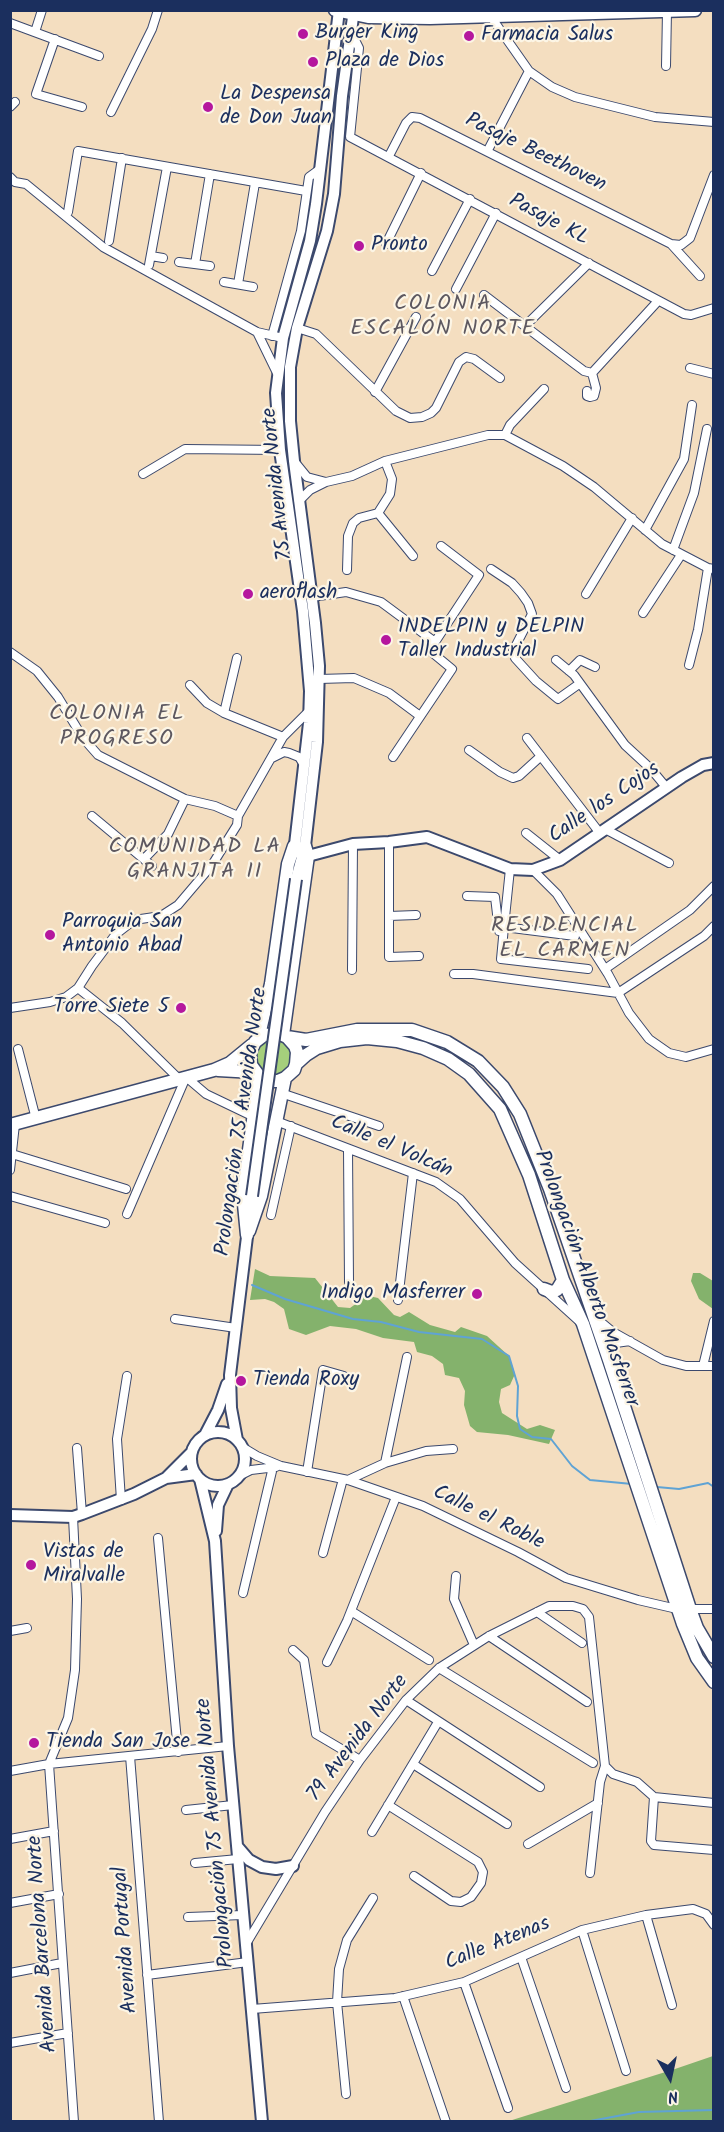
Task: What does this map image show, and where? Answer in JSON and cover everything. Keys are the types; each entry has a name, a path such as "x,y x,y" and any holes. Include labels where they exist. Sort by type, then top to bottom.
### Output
{"main road":[{"path":"338,11 354,12 368,17 430,18 488,13 695,10"},
{"name":"75 Avenida Norte","path":"302,849 304,765 310,691 303,611 280,450 276,393 277,337 310,241 322,168 338,11"},
{"name":"75 Avenida Norte","path":"296,877 300,866 317,742 319,679 312,597 294,460 289,388 297,328 327,231 334,194 349,37 354,12"},
{"name":"Calle los Cojos","path":"302,849 330,849 353,844 389,843 427,837 510,869 533,870 560,860 666,787 703,765 714,763"},
{"path":"285,1036 302,849"},
{"path":"247,1235 243,1194 254,1117 256,1074 249,1059 271,984 288,864 302,849"},
{"name":"Prolongación 75 Avenida Norte","path":"240,1443 231,1408 230,1375 296,877"},
{"name":"Prolongación Alberto Masferrer","path":"285,1036 306,1040 357,1029 412,1030 447,1042 478,1061 503,1087 520,1114 550,1189 608,1358 697,1658 714,1682"},
{"path":"13,1124 214,1070 230,1063 255,1042 272,1033 285,1036 297,1052 297,1064 294,1070 285,1078 272,1081 256,1074 214,1070"},
{"name":"Prolongación Alberto Masferrer","path":"297,1064 317,1048 340,1041 367,1038 397,1041 423,1048 448,1059 469,1074 500,1109 528,1175 563,1280 583,1324 684,1609 714,1657"},
{"path":"247,1235 261,1196 285,1078"},
{"path":"544,1289 552,1292 557,1290 563,1280"},
{"name":"Prolongación 75 Avenida Norte","path":"205,1435 218,1410 230,1375"},
{"path":"10,1515 78,1515 121,1500 166,1478 205,1435 222,1432 240,1443 245,1463 233,1480 213,1485 198,1476 192,1466 192,1452"},
{"path":"166,1478 198,1476"},
{"name":"Prolongación 75 Avenida Norte","path":"198,1476 215,1541"},
{"name":"Prolongación 75 Avenida Norte","path":"233,1480 218,1505 215,1541 228,1746 262,2121"},
{"path":"237,1846 249,1860 262,1867 276,1869 293,1866"}],"street":[{"path":"35,32 42,10"},
{"path":"111,112 152,29 158,10"},
{"path":"666,66 667,12"},
{"path":"488,13 529,71 552,87 575,97 655,117 714,122"},
{"path":"10,23 99,56"},
{"name":"Pasaje KL","path":"349,37 355,40 359,48 350,137 684,314 691,315 714,308"},
{"path":"55,39 36,94 82,107"},
{"path":"488,150 529,71"},
{"name":"Pasaje Beethoven","path":"389,156 406,123 412,117 420,118 488,150 671,244 681,245 690,238 714,175"},
{"path":"68,212 78,151 306,191"},
{"path":"109,240 122,158"},
{"path":"149,265 167,167"},
{"path":"12,182 26,184 103,248 256,332 277,337 301,231 309,177 322,168"},
{"path":"386,244 421,173"},
{"path":"195,264 210,174"},
{"path":"238,284 255,183"},
{"path":"432,271 470,199"},
{"path":"456,288 496,213"},
{"path":"671,244 700,276"},
{"path":"151,256 163,258"},
{"path":"179,262 210,266"},
{"path":"525,326 589,263"},
{"path":"224,282 253,287"},
{"path":"484,295 584,371 592,372"},
{"path":"592,372 658,301"},
{"path":"375,392 416,317"},
{"path":"297,328 316,334 396,411 410,418 422,417 436,408 459,362 466,357 474,359 500,378"},
{"path":"256,332 277,373"},
{"path":"690,368 714,374"},
{"path":"586,391 587,396 594,396 596,388 592,372"},
{"path":"505,435 510,424 544,389"},
{"path":"645,530 684,459 692,405"},
{"path":"673,550 694,492 707,429"},
{"path":"299,501 310,490 326,482 352,476 385,462 488,435 505,435 571,471 673,550 711,568 688,665"},
{"path":"143,474 185,449 280,450"},
{"path":"294,460 308,477 326,482"},
{"path":"347,570 348,536 353,523 359,518 378,513 390,494 392,479 385,462"},
{"path":"378,513 413,556"},
{"path":"586,594 632,518"},
{"path":"393,757 452,669 429,650 478,575 441,546"},
{"path":"643,613 681,555"},
{"path":"491,568 521,593 532,614 513,651 515,658 536,681 558,699 579,684"},
{"path":"312,597 346,592 381,602 435,642"},
{"path":"10,652 37,671 44,679 83,738 98,755 186,799 215,806 238,816"},
{"path":"224,713 237,658"},
{"path":"556,660 569,670 626,745 666,787"},
{"path":"569,670 580,660 595,667"},
{"path":"319,679 354,678 389,693 420,716"},
{"path":"190,685 207,703 224,713 283,737"},
{"path":"10,1008 57,1001 78,988 116,934 134,920 161,916 178,906 212,865 237,825 238,816 283,737 310,710"},
{"path":"527,738 602,831 621,838 669,863"},
{"path":"468,750 513,778 519,776 541,756"},
{"path":"271,759 284,752 299,758 304,765"},
{"path":"144,859 168,834 186,799"},
{"path":"92,816 152,866"},
{"path":"526,833 560,860"},
{"path":"389,843 389,957 419,957"},
{"path":"352,970 353,844"},
{"path":"510,869 501,929 501,959 588,969"},
{"path":"533,870 557,894 605,969 629,1013 649,1040 669,1053 686,1057 714,1049"},
{"path":"605,969 690,910 714,886"},
{"path":"468,896 495,897 501,929"},
{"path":"389,916 416,915"},
{"path":"454,974 473,974 618,993 704,936 714,926"},
{"path":"501,929 575,936"},
{"path":"78,988 122,1023 182,1078 206,1094 254,1117"},
{"path":"18,1050 36,1119"},
{"path":"127,1214 182,1078"},
{"path":"281,1093 379,1126"},
{"name":"Calle el Volcán","path":"276,1121 436,1182 460,1199 515,1263 583,1324"},
{"path":"10,1170 13,1124"},
{"path":"271,1215 291,1126"},
{"path":"348,1149 349,1282"},
{"path":"12,1154 126,1189"},
{"path":"398,1300 413,1173"},
{"path":"10,1196 105,1223"},
{"path":"592,1314 607,1327 663,1360 686,1366 714,1366"},
{"path":"175,1319 236,1328"},
{"path":"703,1366 714,1321"},
{"path":"608,1358 609,1352 616,1343 630,1341"},
{"path":"385,1463 407,1357"},
{"path":"307,1472 323,1370 344,1376"},
{"path":"121,1500 117,1439 127,1376"},
{"name":"Calle el Roble","path":"240,1443 277,1467"},
{"path":"49,1764 68,1718 75,1670 77,1448"},
{"path":"323,1552 346,1480 385,1463 426,1451 453,1449"},
{"path":"243,1593 277,1467"},
{"name":"Calle el Roble","path":"233,1480 251,1470 277,1467 346,1480 444,1516 566,1578 638,1600 684,1609 714,1609"},
{"path":"327,1662 351,1611 396,1497"},
{"path":"158,1538 178,1752"},
{"path":"456,1576 454,1599 474,1645"},
{"name":"79 Avenida Norte","path":"246,1944 325,1812 360,1760 406,1700 439,1668 489,1636 549,1606 573,1606 583,1609 589,1617 605,1766 600,1782 590,1873"},
{"path":"351,1611 429,1660"},
{"path":"537,1612 582,1643"},
{"path":"10,1631 27,1628"},
{"path":"489,1636 587,1702"},
{"path":"293,1650 304,1660 316,1734 360,1760"},
{"path":"439,1668 592,1763"},
{"path":"406,1700 540,1787"},
{"path":"372,1832 438,1722"},
{"path":"10,1771 49,1764 228,1746"},
{"name":"Avenida Portugal","path":"130,1756 159,2121"},
{"name":"Avenida Barcelona Norte","path":"49,1764 74,2121"},
{"path":"413,1764 507,1824"},
{"path":"605,1766 613,1774 637,1782 654,1797 714,1803"},
{"path":"654,1797 651,1841 654,1845 714,1850"},
{"path":"528,1844 598,1803"},
{"path":"186,1810 233,1805"},
{"path":"388,1805 478,1862 483,1872 481,1882 471,1897 461,1902 451,1901 414,1876"},
{"path":"10,1839 54,1831"},
{"path":"195,1863 238,1859"},
{"path":"10,1903 59,1894"},
{"path":"346,2094 337,2002 339,1969 347,1940 374,1898"},
{"name":"Calle Atenas","path":"252,2009 403,1996 464,1982 582,1930 646,1915 693,1909 706,1914 714,1924"},
{"path":"188,1917 243,1915"},
{"path":"646,1915 672,2005"},
{"path":"582,1930 626,2071"},
{"path":"521,1957 566,2088"},
{"path":"147,1975 248,1962"},
{"path":"10,1972 62,1963"},
{"path":"464,1982 508,2108"},
{"path":"403,1996 446,2121"},
{"path":"10,2043 68,2034"}],"green space":[{"path":"281,1038 291,1050 291,1062 285,1071 277,1075 263,1074 253,1057 263,1039"},
{"path":"255,1269 270,1276 315,1278 338,1307 350,1308 362,1297 369,1296 378,1298 394,1315 400,1317 409,1312 430,1325 455,1332 461,1327 487,1336 509,1356 515,1374 510,1385 501,1389 499,1402 502,1413 527,1429 540,1425 555,1430 549,1444 508,1435 477,1432 470,1426 464,1405 465,1391 459,1378 445,1375 443,1364 432,1356 417,1352 414,1342 383,1338 356,1329 330,1326 306,1335 289,1329 284,1309 265,1299 250,1300"},
{"path":"693,1273 700,1273 713,1281 713,1309 699,1299 691,1281"},
{"path":"713,2056 713,2121 509,2121 675,2069"}],"waterway":[{"path":"252,1285 285,1299 353,1319 381,1322 419,1332 482,1339 509,1356 518,1386 517,1416 520,1429 532,1437 551,1439 572,1466 590,1480 632,1484"},
{"path":"657,1487 679,1489 708,1483 714,1487"},
{"path":"585,2122 639,2112 714,2110"}],"place":[{"name":"Burger King","path":"303,34"},
{"name":"Farmacia Salus","path":"469,36"},
{"name":"Plaza de Dios","path":"313,62"},
{"name":"La Despensa de Don Juan","path":"208,107"},
{"name":"Pronto","path":"359,246"},
{"name":"aeroflash","path":"248,594"},
{"name":"INDELPIN y DELPIN Taller Industrial","path":"386,640"},
{"name":"Parroquia San Antonio Abad","path":"50,935"},
{"name":"Torre Siete 5","path":"181,1008"},
{"name":"Indigo Masferrer","path":"477,1294"},
{"name":"Tienda Roxy","path":"241,1381"},
{"name":"Vistas de Miralvalle","path":"31,1565"},
{"name":"Tienda San Jose","path":"34,1743"}],"district":[{"name":"COLONIA ESCALÓN NORTE","path":"443,318"},
{"name":"COLONIA EL PROGRESO","path":"117,728"},
{"name":"COMUNIDAD LA GRANJITA II","path":"195,860"},
{"name":"RESIDENCIAL EL CARMEN","path":"565,940"}]}
